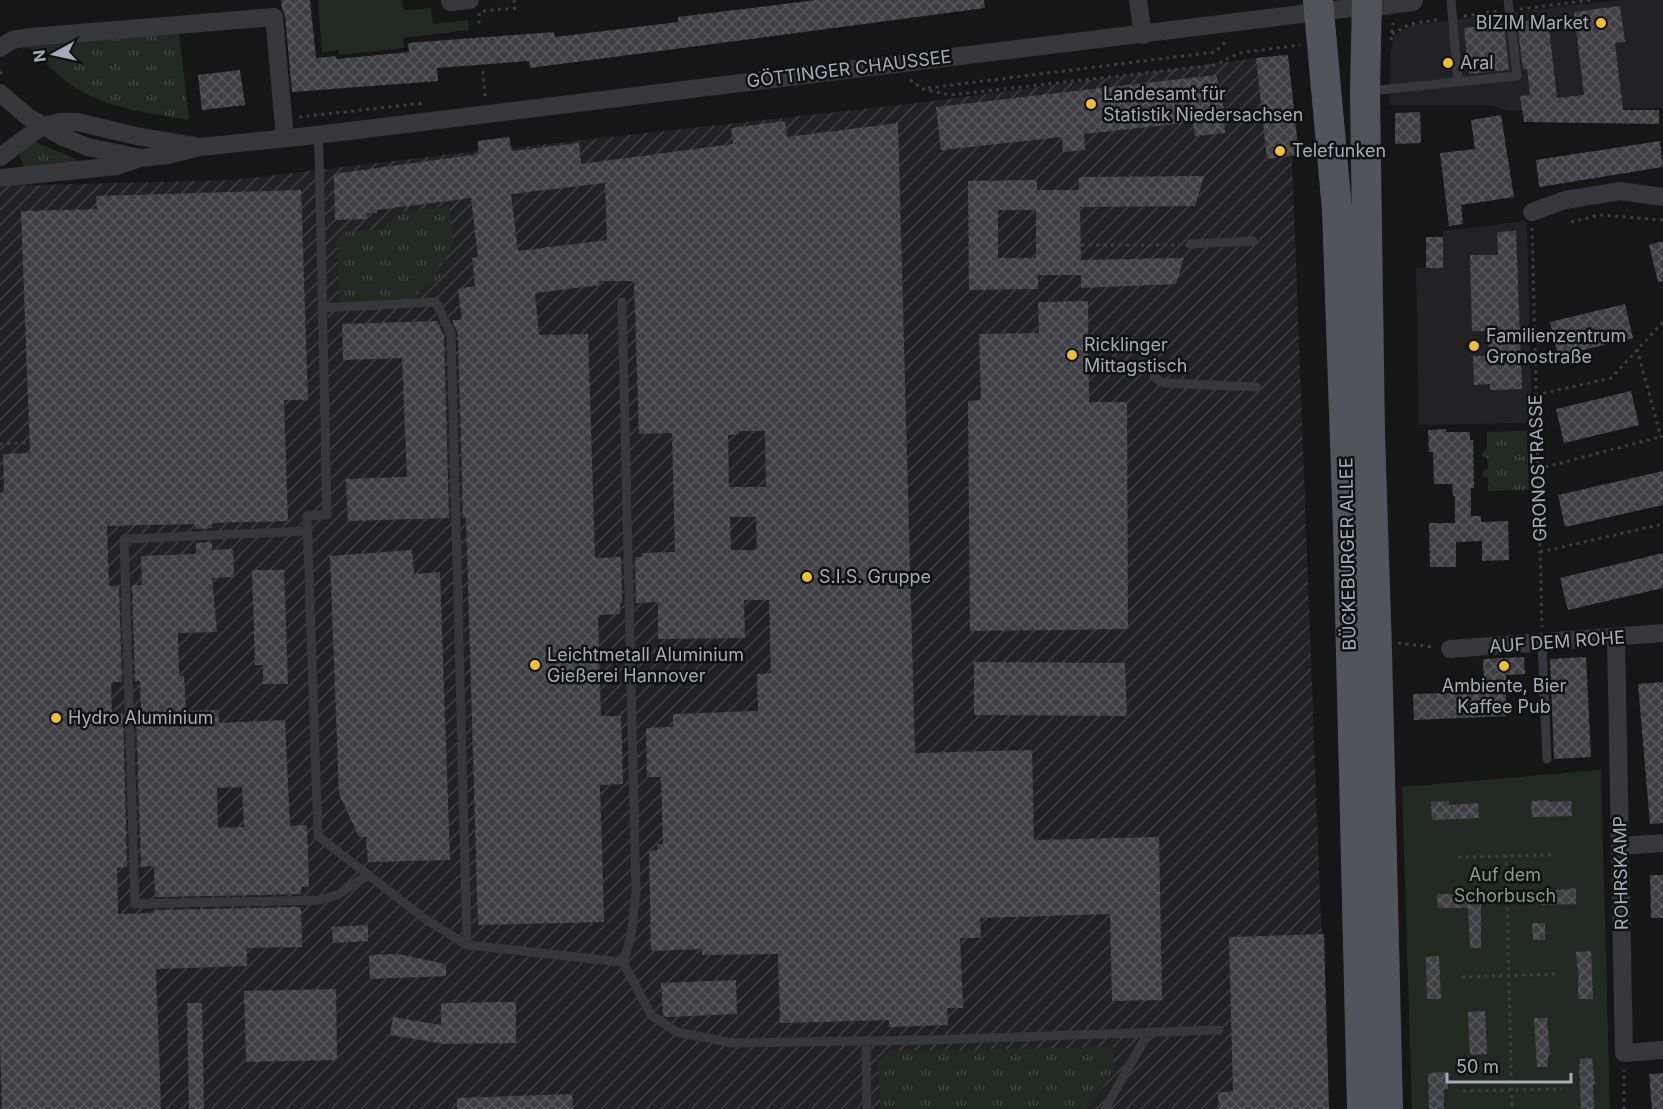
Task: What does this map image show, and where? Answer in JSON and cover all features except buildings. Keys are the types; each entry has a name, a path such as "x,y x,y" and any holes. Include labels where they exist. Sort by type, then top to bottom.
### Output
{"main road":[{"name":"BÜCKEBURGER ALLEE","path":"1367,3 1365,92 1370,433 1388,1109"},
{"name":"BÜCKEBURGER ALLEE","path":"1318,6 1337,210 1362,1109"}],"street":[{"path":"450,0 450,2 474,6"},
{"path":"1138,0 1143,34"},
{"name":"GÖTTINGER CHAUSSEE","path":"0,178 117,166 141,158 168,155 200,147 316,135 1143,34 1318,6 1412,0"},
{"path":"0,48 12,40 31,37 274,17 285,138"},
{"path":"0,93 42,126 0,157"},
{"name":"GÖTTINGER CHAUSSEE","path":"42,126 60,122 78,122 136,136 200,147"},
{"name":"GÖTTINGER CHAUSSEE","path":"42,126 88,147 141,158"},
{"path":"1532,212 1565,200 1620,191 1663,197"},
{"name":"AUF DEM ROHE","path":"1450,649 1663,633"},
{"name":"ROHRSKAMP","path":"1616,638 1624,1053"},
{"path":"1621,846 1663,843"},
{"path":"1624,1053 1663,1050"}],"lane":[{"path":"1451,0 1458,82"},
{"path":"1365,92 1517,76 1508,0"},
{"path":"316,135 319,150 327,515 307,516 318,836 425,919 467,945 623,962"},
{"path":"1190,244 1253,241"},
{"path":"322,308 436,302 451,334 467,945"},
{"path":"622,302 636,892 631,937 623,962 651,1016 677,1032 732,1043 1219,1030"},
{"path":"1154,376 1165,383 1256,387"},
{"path":"308,531 124,539 135,904 319,900 337,895 368,875"},
{"path":"1542,643 1547,759"},
{"path":"1104,1109 1148,1033"},
{"path":"866,1041 867,1109"}],"path":[{"path":"514,0 515,8"},
{"path":"474,6 479,26"},
{"path":"1215,52 923,89 950,95 1215,65 1239,53 1305,45"},
{"path":"483,71 485,96"},
{"path":"284,119 426,103"},
{"name":"GRONOSTRASSE","path":"1532,212 1542,643"},
{"path":"1571,222 1600,215 1663,220"},
{"path":"1081,245 1177,245"},
{"path":"1536,395 1611,378 1663,322"},
{"path":"1538,469 1662,436 1638,349"},
{"path":"0,444 27,444"},
{"path":"1540,552 1663,524"},
{"path":"1390,642 1450,649"},
{"path":"1506,855 1512,1109"},
{"path":"1458,857 1555,855"},
{"path":"1461,977 1559,974"},
{"path":"1624,1053 1624,1109"},
{"path":"1463,1092 1562,1089"}],"shaded area":[{"path":"1623,0 1663,0 1663,108 1511,111 1486,105 1389,105 1390,58 1394,35 1412,25"},
{"path":"1288,54 1328,1109 0,1109 0,186 232,180 478,151 477,141 510,137 512,148 917,103"},
{"name":"Familienzentrum Gronostraße","path":"1527,221 1532,423 1419,425 1416,268 1443,267 1443,231"}],"green space":[{"path":"318,0 402,0 404,10 431,8 433,24 468,20 469,30 403,38 404,48 339,55 338,50 322,53"},
{"path":"179,33 189,120 134,110 94,97 67,81 27,46"},
{"path":"35,142 76,159 72,166 25,171 19,154"},
{"path":"449,206 453,243 444,263 438,264 441,278 422,289 415,298 339,303 337,239 342,232 382,229 401,212"},
{"path":"1527,431 1529,490 1488,491 1488,478 1484,477 1483,473 1488,468 1487,458 1482,453 1487,448 1487,432"},
{"name":"Auf dem Schorbusch","path":"1601,770 1610,1109 1412,1109 1402,787"},
{"path":"1113,1047 1113,1074 1087,1109 881,1109 878,1062 891,1051"}],"place":[{"name":"BIZIM Market","path":"1601,23"},
{"name":"Aral","path":"1448,63"},
{"name":"Landesamt für Statistik Niedersachsen","path":"1091,104"},
{"name":"Telefunken","path":"1280,151"},
{"name":"Familienzentrum Gronostraße","path":"1474,346"},
{"name":"Ricklinger Mittagstisch","path":"1072,355"},
{"name":"S.I.S. Gruppe","path":"807,577"},
{"name":"Leichtmetall Aluminium Gießerei Hannover","path":"535,665"},
{"name":"Ambiente, Bier Kaffee Pub","path":"1504,666"},
{"name":"Hydro Aluminium","path":"56,718"}]}
